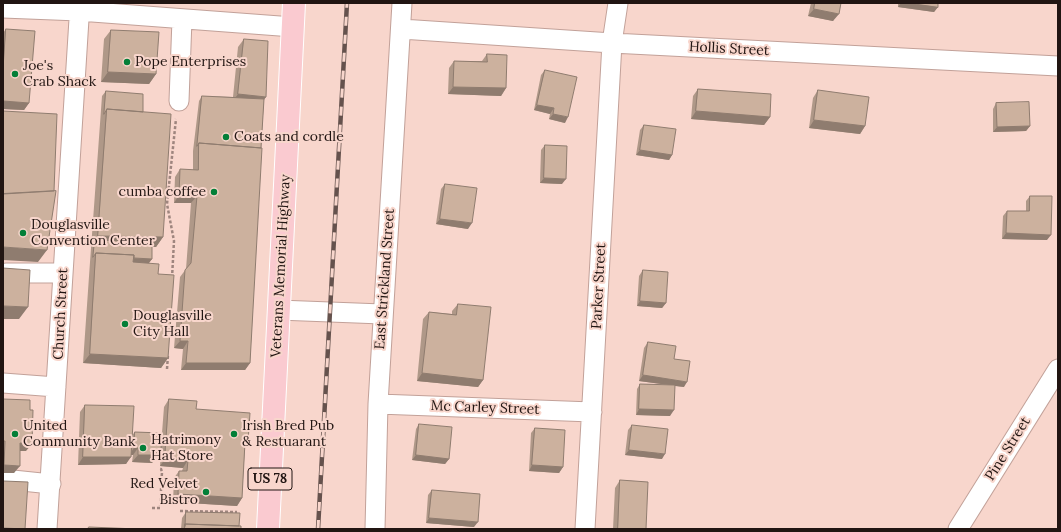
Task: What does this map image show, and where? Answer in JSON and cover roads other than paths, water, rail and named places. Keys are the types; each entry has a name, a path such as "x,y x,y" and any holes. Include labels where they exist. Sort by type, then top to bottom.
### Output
{"main road":[{"name":"Veterans Memorial Highway","path":"268,529 294,3"}],"street":[{"name":"East Strickland Street","path":"375,529 382,314 402,3"},
{"name":"Parker Street","path":"585,529 612,43 618,3"},
{"path":"3,8 80,7 182,19 293,27"},
{"name":"Church Street","path":"47,529 80,7"},
{"path":"179,101 182,19"},
{"name":"Hollis Street","path":"401,29 612,43 1058,66"},
{"path":"5,282 6,272 63,273"},
{"path":"278,310 382,314"},
{"name":"Pine Street","path":"958,529 1058,369"},
{"path":"3,383 56,387"},
{"name":"Mc Carley Street","path":"378,404 592,412"},
{"path":"3,479 51,484"}],"railway":[{"path":"318,529 347,3"}],"place":[{"name":"Pope Enterprises","path":"127,62"},
{"name":"Joe's Crab Shack","path":"15,74"},
{"name":"Coats and cordle","path":"226,137"},
{"name":"cumba coffee","path":"214,192"},
{"name":"Douglasville Convention Center","path":"23,233"},
{"name":"Douglasville City Hall","path":"125,324"},
{"name":"United Community Bank","path":"15,434"},
{"name":"Irish Bred Pub & Restuarant","path":"234,434"},
{"name":"Hatrimony Hat Store","path":"143,448"},
{"name":"Red Velvet Bistro","path":"206,492"}]}
